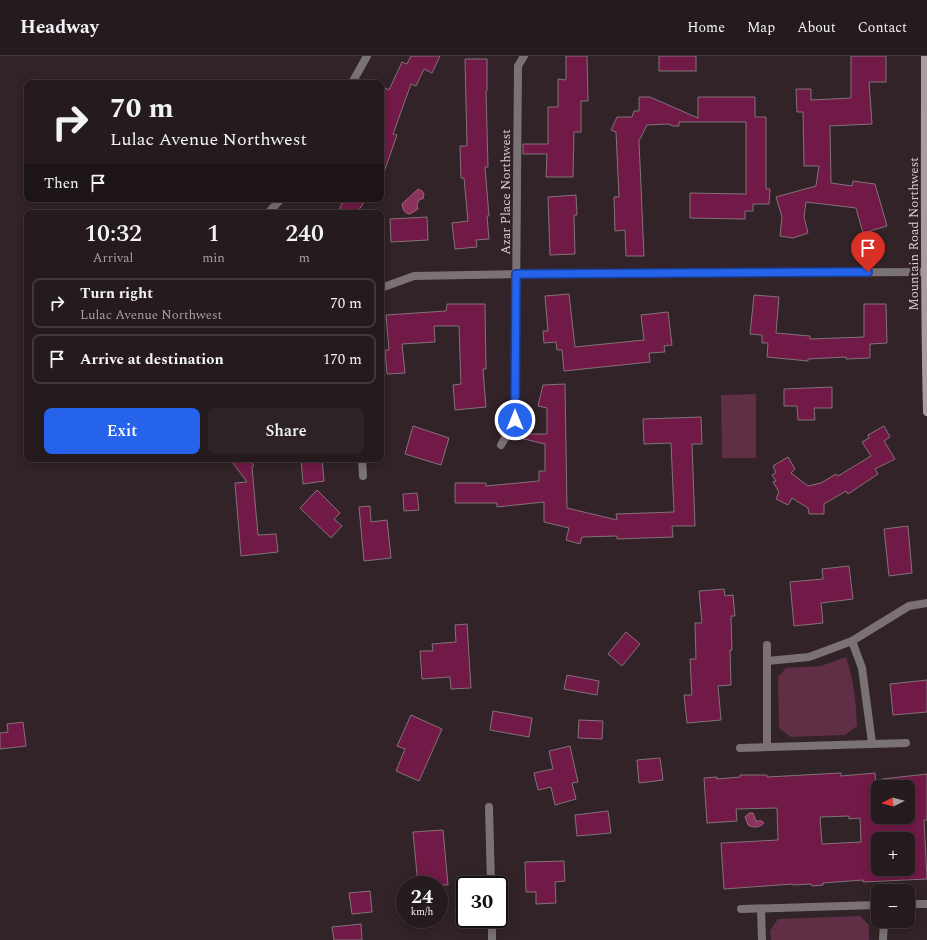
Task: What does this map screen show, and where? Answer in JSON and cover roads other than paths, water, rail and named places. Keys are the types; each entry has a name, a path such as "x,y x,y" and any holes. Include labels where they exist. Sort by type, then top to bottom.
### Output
{"street":[{"path":"354,80 367,56"},
{"name":"Azar Place Northwest","path":"501,445 515,420 518,66 524,56"},
{"name":"Mountain Road Northwest","path":"925,56 925,272 927,412"},
{"path":"271,210 278,202"},
{"path":"384,287 414,276 516,274 925,272"},
{"path":"362,462 363,476"},
{"path":"767,661 809,658 852,641 909,606 927,603"},
{"path":"852,641 862,668 872,743"},
{"path":"767,645 767,747"},
{"path":"740,748 906,743"},
{"path":"489,807 491,876"},
{"path":"915,904 927,904"},
{"path":"741,909 871,905"},
{"path":"761,908 762,940"},
{"path":"492,928 492,940"},
{"path":"883,940 884,928"}]}
